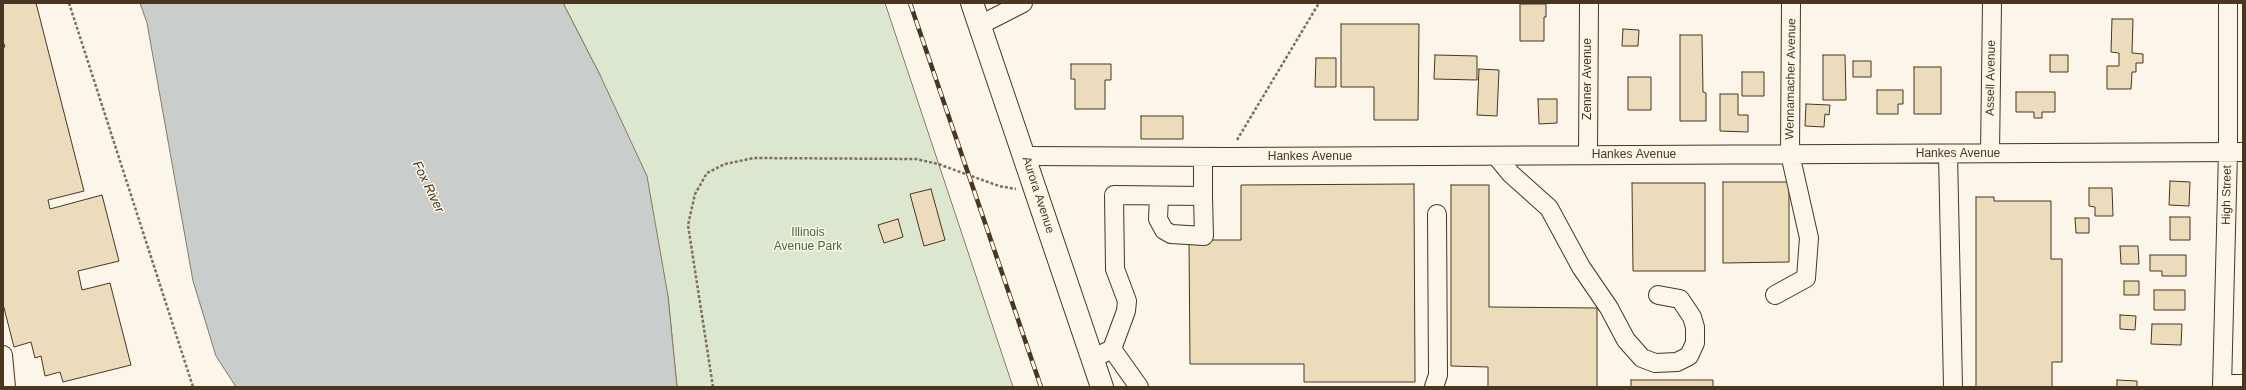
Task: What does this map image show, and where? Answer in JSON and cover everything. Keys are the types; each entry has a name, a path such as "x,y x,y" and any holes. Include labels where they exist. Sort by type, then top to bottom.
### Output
{"main road":[{"name":"Aurora Avenue","path":"972,3 1036,188 1102,387"}],"street":[{"path":"980,24 1023,3"},
{"name":"Zenner Avenue","path":"1588,155 1589,3"},
{"name":"Wennamacher Avenue","path":"1775,295 1806,278 1809,238 1790,154 1792,3"},
{"name":"Assell Avenue","path":"1990,153 1992,3"},
{"name":"High Street","path":"2222,386 2235,152 2228,3"},
{"name":"Hankes Avenue","path":"1025,156 1227,157 2235,152"},
{"path":"1948,154 1953,387"},
{"path":"1496,156 1511,174 1549,208 1581,267 1609,308 1626,340 1642,358 1655,363 1677,362 1689,356 1695,343 1695,327 1692,317 1680,299 1658,295"},
{"path":"1159,196 1158,219 1164,230 1171,234 1204,236 1203,157"},
{"path":"1092,359 1112,349 1126,311 1127,301 1115,269 1114,195 1203,196"},
{"path":"1434,387 1438,375 1437,214"},
{"path":"1112,349 1139,387"},
{"path":"3,354 6,387"},
{"path":"2222,386 2243,384"}],"path":[{"path":"69,3 193,387"},
{"path":"1227,157 1319,3"},
{"path":"712,387 688,225 694,194 707,173 725,164 754,158 916,159 938,164 999,186 1016,189 1036,188"}],"green space":[{"name":"Illinois Avenue Park","path":"563,3 885,3 1013,387 677,387 668,296 600,75"}],"water":[{"name":"Fox River","path":"140,3 563,3 600,75 647,176 668,296 677,387 236,387 216,356 193,281 147,23"}],"building":[{"path":"3,3 36,3 84,191 48,200 50,209 102,195 119,261 78,271 82,290 110,283 131,365 63,382 60,372 45,376 41,356 35,358 31,342 14,347 3,304 3,47 5,47 3,41"},
{"path":"1520,4 1546,4 1546,17 1544,17 1544,41 1520,41"},
{"path":"2112,19 2133,19 2132,53 2143,54 2143,63 2136,63 2136,72 2132,72 2131,89 2107,89 2107,66 2119,66 2119,53 2111,52"},
{"path":"1341,24 1419,24 1418,120 1374,120 1374,87 1341,87"},
{"path":"1623,29 1639,30 1638,46 1622,46"},
{"path":"1680,35 1702,35 1703,92 1706,93 1706,121 1680,121"},
{"path":"1435,55 1477,56 1477,80 1434,79"},
{"path":"1823,55 1845,55 1846,100 1823,100"},
{"path":"2050,55 2068,55 2068,72 2050,72"},
{"path":"1316,58 1336,58 1336,87 1315,87"},
{"path":"1853,61 1871,61 1871,77 1853,77"},
{"path":"1071,64 1111,64 1111,80 1105,80 1105,109 1075,109 1075,79 1071,79"},
{"path":"1914,67 1941,67 1941,114 1914,114"},
{"path":"1479,69 1499,70 1497,116 1477,115"},
{"path":"1742,72 1764,72 1764,96 1742,96"},
{"path":"1628,77 1651,77 1651,110 1628,110"},
{"path":"1877,90 1903,90 1903,104 1898,104 1898,114 1877,114"},
{"path":"2016,92 2055,92 2055,112 2042,112 2042,118 2034,118 2034,112 2016,112"},
{"path":"1720,94 1738,94 1738,115 1748,115 1748,132 1720,131"},
{"path":"1538,99 1557,99 1557,123 1539,124"},
{"path":"1806,104 1830,105 1829,115 1825,114 1824,127 1805,126"},
{"path":"1141,116 1183,116 1183,139 1141,139"},
{"path":"2170,181 2190,182 2189,206 2169,205"},
{"path":"1723,182 1789,182 1789,262 1723,263"},
{"path":"1632,183 1705,183 1705,271 1633,271"},
{"path":"1414,184 1415,382 1304,382 1304,364 1190,364 1189,240 1241,240 1241,185"},
{"path":"1451,185 1489,185 1489,307 1597,308 1597,387 1488,387 1488,367 1451,366"},
{"path":"2089,188 2112,188 2113,216 2095,216 2095,207 2089,206"},
{"path":"931,189 945,240 924,246 910,194"},
{"path":"1976,197 1994,197 1994,201 2051,201 2051,259 2062,259 2062,362 2052,362 2052,387 1976,387"},
{"path":"2170,217 2190,217 2190,240 2170,240"},
{"path":"2075,218 2089,218 2089,233 2076,233"},
{"path":"898,219 903,237 884,243 878,225"},
{"path":"2120,246 2138,246 2139,264 2121,264"},
{"path":"2150,255 2186,255 2186,276 2162,276 2162,271 2150,271"},
{"path":"2124,281 2139,281 2139,295 2124,295"},
{"path":"2154,290 2185,290 2185,310 2154,310"},
{"path":"2120,315 2136,316 2135,330 2120,329"},
{"path":"2152,324 2182,324 2181,345 2151,344"},
{"path":"1631,380 1713,380 1713,387 1631,387"},
{"path":"2117,380 2137,381 2137,387 2117,387"}],"railway":[{"path":"910,3 1041,387"}]}
